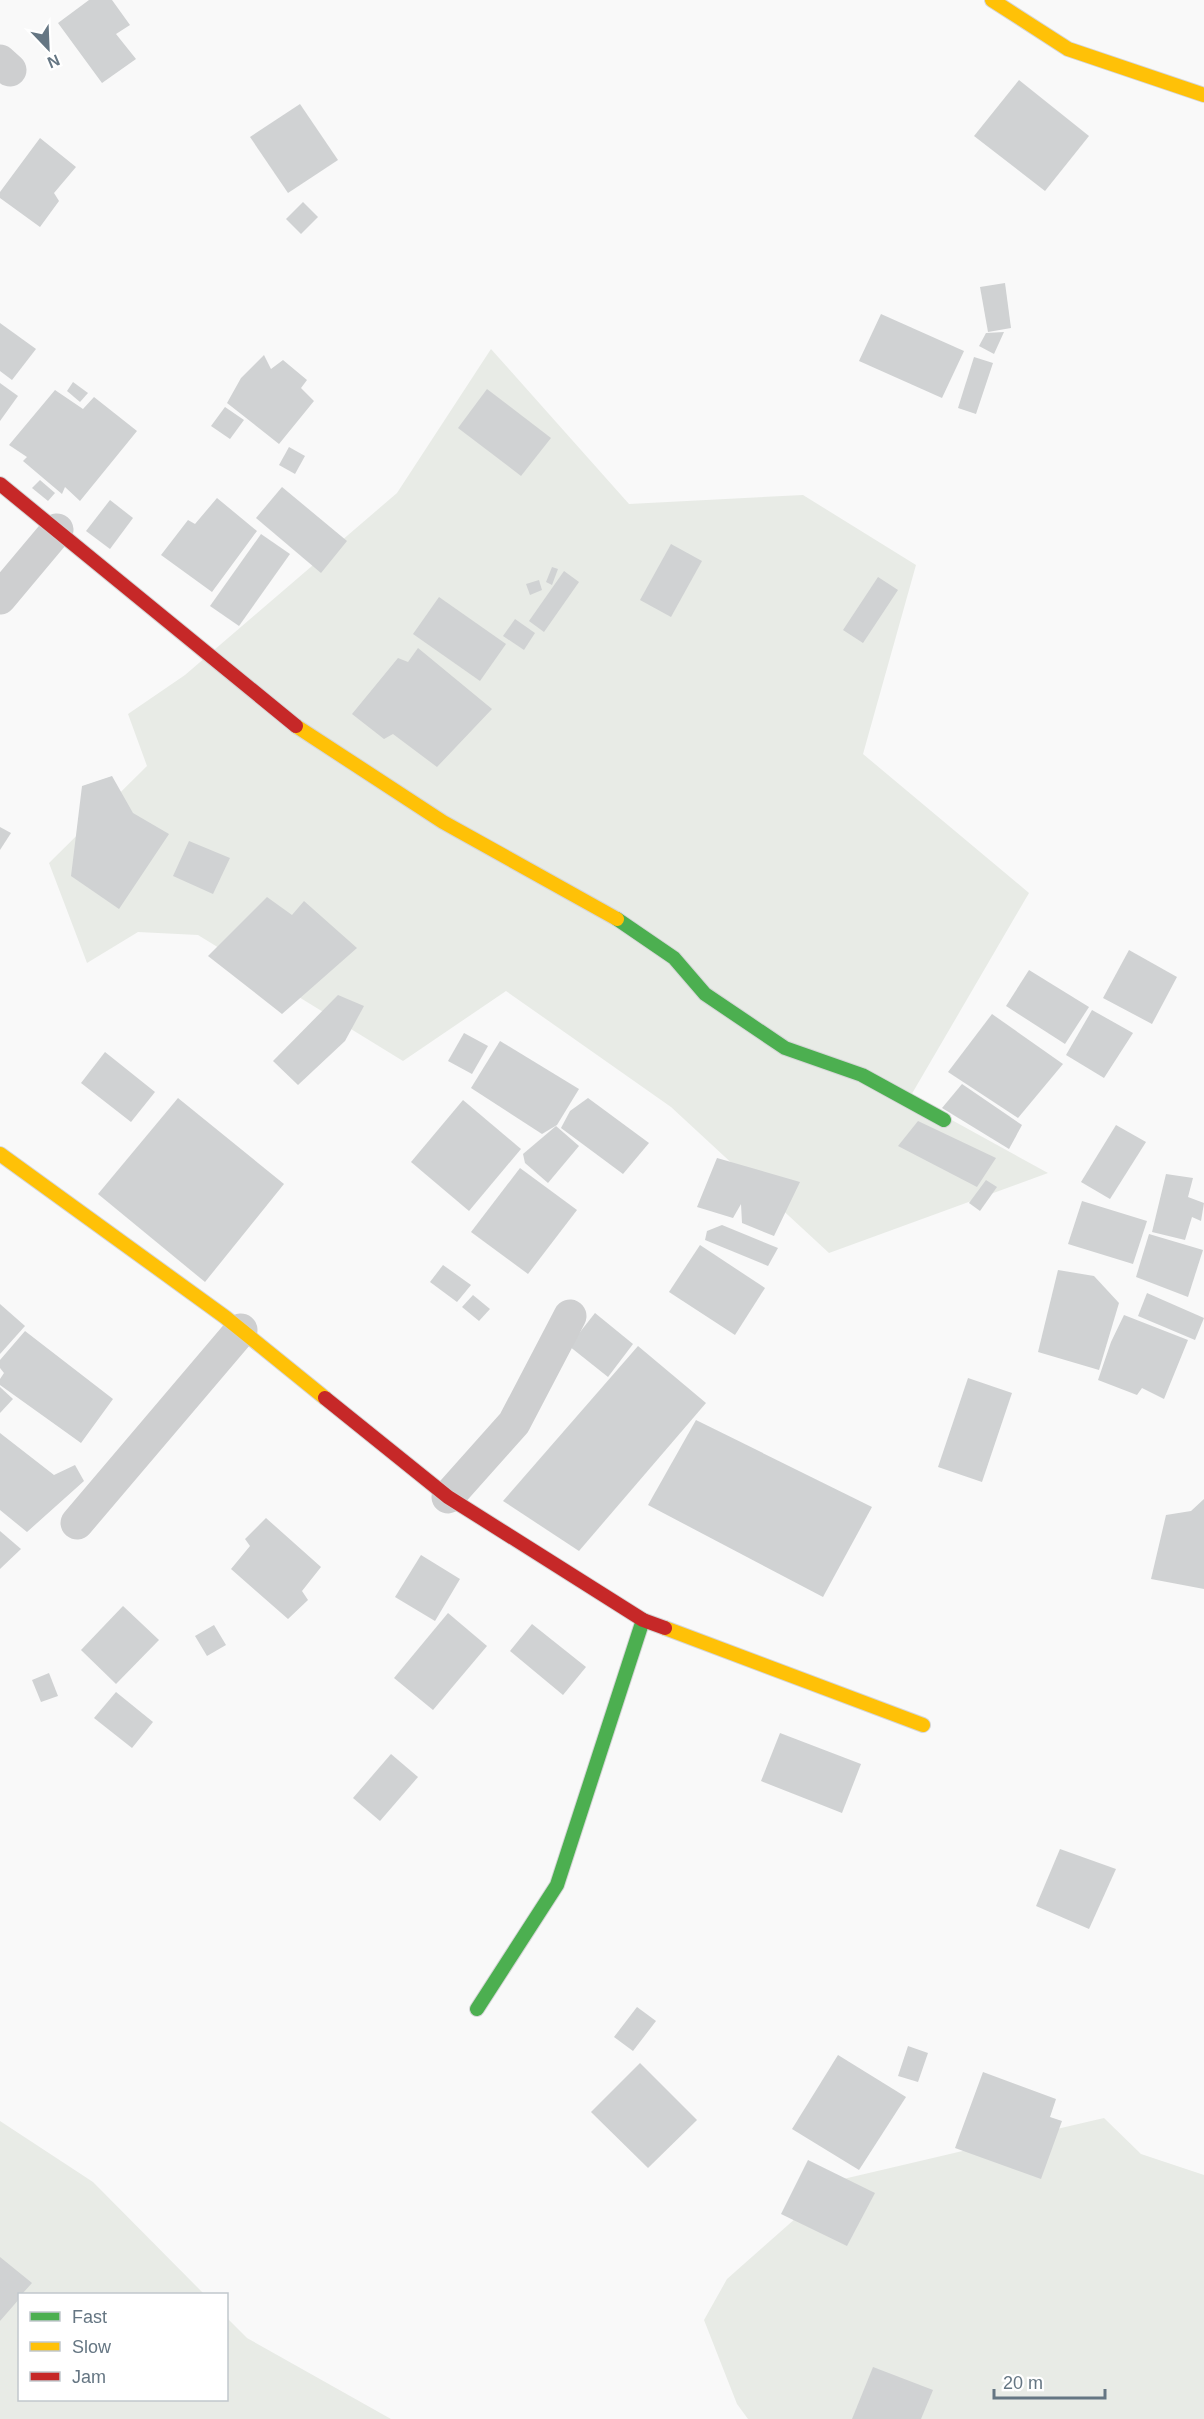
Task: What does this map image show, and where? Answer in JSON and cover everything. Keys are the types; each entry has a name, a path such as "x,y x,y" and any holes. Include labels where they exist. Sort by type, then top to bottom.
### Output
{"street":[{"path":"992,0 1068,49 1204,95"},
{"path":"0,484 308,735 443,822 549,879 633,928 674,958 705,994 785,1048 862,1075 944,1120"},
{"path":"0,598 57,530"},
{"path":"0,1154 241,1330 448,1497 643,1620 923,1725"},
{"path":"448,1497 514,1423 570,1316"},
{"path":"77,1523 241,1330"},
{"path":"477,2009 557,1885 643,1620"}],"shaded area":[{"path":"491,349 629,504 803,495 916,565 863,754 1029,893 910,1097 1048,1173 829,1253 671,1107 506,991 403,1061 198,935 138,932 87,963 49,863 147,766 128,714 185,675 397,493"},
{"path":"1104,2118 1141,2154 1204,2175 1204,2419 748,2419 737,2404 704,2320 727,2279 839,2180"},
{"path":"0,2121 93,2182 203,2293 18,2293 18,2401 228,2401 228,2319 247,2338 391,2419 0,2419"}],"building":[{"path":"89,0 112,0 130,25 116,34 136,59 102,83 58,23"},
{"path":"1019,80 1089,136 1045,191 974,136"},
{"path":"300,104 338,160 288,193 250,137"},
{"path":"40,138 76,167 54,193 59,201 40,227 0,198 0,192"},
{"path":"303,202 318,217 301,234 286,219"},
{"path":"1005,283 1011,328 988,332 980,287"},
{"path":"881,314 964,351 942,398 859,361"},
{"path":"0,323 36,349 12,380 0,371"},
{"path":"1004,332 994,354 979,346 986,333"},
{"path":"264,355 271,369 283,360 307,380 301,388 314,401 279,444 227,403 241,378"},
{"path":"974,357 993,363 976,414 958,408"},
{"path":"73,382 88,393 80,402 67,391"},
{"path":"0,383 18,396 0,421"},
{"path":"487,389 551,438 521,476 458,428"},
{"path":"55,390 83,409 94,397 137,431 80,501 65,487 62,494 23,461 27,457 9,445"},
{"path":"225,407 244,420 230,439 211,426"},
{"path":"289,447 305,456 295,474 279,465"},
{"path":"40,480 55,493 48,501 32,488"},
{"path":"282,487 347,541 321,573 256,518"},
{"path":"217,498 257,531 212,592 161,555 188,520 195,524"},
{"path":"110,500 133,518 110,549 86,531"},
{"path":"261,534 290,554 239,626 210,606"},
{"path":"671,544 702,561 671,617 640,600"},
{"path":"552,567 558,569 552,585 546,582"},
{"path":"564,571 579,582 544,632 529,621"},
{"path":"878,577 898,590 863,643 843,630"},
{"path":"539,580 542,590 530,595 526,584"},
{"path":"439,597 506,644 480,681 413,634"},
{"path":"515,619 535,633 524,650 503,636"},
{"path":"418,648 492,709 437,767 393,734 384,739 352,714 398,658 408,662"},
{"path":"112,776 133,813 169,834 119,909 71,876 82,786"},
{"path":"0,827 11,833 0,850"},
{"path":"189,841 230,858 213,894 173,876"},
{"path":"267,897 292,915 304,901 357,948 282,1014 208,956"},
{"path":"1129,950 1177,977 1152,1024 1103,998"},
{"path":"1029,970 1089,1007 1065,1044 1006,1006"},
{"path":"338,995 364,1006 345,1041 298,1085 273,1061"},
{"path":"1092,1010 1133,1033 1104,1078 1066,1055"},
{"path":"992,1014 1063,1064 1018,1118 948,1072"},
{"path":"464,1033 488,1046 472,1074 448,1061"},
{"path":"500,1041 579,1089 557,1125 542,1134 471,1088"},
{"path":"105,1052 155,1092 131,1122 81,1083"},
{"path":"962,1084 1022,1125 1009,1149 942,1108"},
{"path":"178,1098 284,1184 205,1282 98,1194"},
{"path":"588,1098 649,1143 623,1174 561,1128 570,1111"},
{"path":"463,1100 521,1149 469,1211 411,1162"},
{"path":"918,1121 996,1158 977,1187 898,1146"},
{"path":"1116,1125 1146,1142 1110,1199 1081,1182"},
{"path":"556,1126 579,1146 548,1183 525,1163 523,1154"},
{"path":"717,1158 800,1182 774,1236 742,1223 741,1204 733,1218 697,1207"},
{"path":"520,1168 577,1210 528,1274 471,1232"},
{"path":"1166,1174 1193,1178 1188,1197 1204,1203 1201,1221 1192,1217 1185,1240 1152,1232"},
{"path":"986,1180 997,1187 980,1211 969,1203"},
{"path":"1082,1201 1147,1221 1133,1264 1068,1244"},
{"path":"722,1225 778,1248 768,1266 705,1240 707,1231"},
{"path":"1149,1234 1203,1250 1188,1297 1136,1277"},
{"path":"700,1245 765,1288 735,1335 669,1292"},
{"path":"443,1265 471,1285 457,1302 430,1282"},
{"path":"1058,1270 1094,1276 1119,1303 1099,1370 1038,1352"},
{"path":"1147,1293 1204,1318 1195,1340 1138,1316"},
{"path":"473,1295 490,1309 479,1321 462,1307"},
{"path":"0,1304 25,1326 0,1354"},
{"path":"595,1313 633,1344 608,1377 569,1346"},
{"path":"1124,1315 1188,1340 1164,1399 1142,1388 1137,1395 1098,1380 1111,1342"},
{"path":"25,1331 113,1399 81,1443 0,1385 0,1379 4,1373 0,1368 0,1360"},
{"path":"638,1346 706,1403 579,1551 503,1501"},
{"path":"968,1378 1012,1393 982,1482 938,1467"},
{"path":"0,1387 13,1399 0,1413"},
{"path":"696,1420 872,1507 823,1597 648,1505"},
{"path":"0,1433 54,1475 75,1465 84,1481 27,1532 0,1510"},
{"path":"1204,1499 1204,1589 1151,1579 1166,1515 1191,1511"},
{"path":"266,1518 321,1567 302,1591 308,1600 288,1619 231,1569 250,1546 245,1539"},
{"path":"0,1531 21,1549 0,1569"},
{"path":"421,1555 460,1579 435,1621 395,1597"},
{"path":"123,1606 159,1640 116,1684 81,1650"},
{"path":"448,1613 487,1646 433,1710 394,1678"},
{"path":"532,1624 586,1667 563,1695 510,1651"},
{"path":"214,1625 226,1645 207,1656 195,1636"},
{"path":"49,1673 58,1696 41,1702 32,1680"},
{"path":"116,1692 153,1722 132,1748 94,1718"},
{"path":"780,1733 861,1764 842,1813 761,1781"},
{"path":"391,1754 418,1777 380,1821 353,1798"},
{"path":"1060,1849 1116,1869 1089,1929 1036,1906"},
{"path":"637,2007 656,2021 633,2051 614,2037"},
{"path":"908,2046 928,2053 918,2082 898,2076"},
{"path":"838,2055 906,2097 859,2170 792,2129"},
{"path":"640,2063 697,2120 648,2168 591,2112"},
{"path":"983,2072 1056,2099 1050,2117 1062,2121 1041,2179 955,2148"},
{"path":"808,2160 875,2193 847,2246 781,2214"},
{"path":"0,2257 32,2283 23,2293 18,2293 18,2300 0,2321"},
{"path":"873,2367 933,2390 921,2419 852,2419"}],"traffic: fast":[{"path":"617,919 674,958 705,994 785,1048 862,1075 944,1120"},
{"path":"477,2009 557,1885 643,1620"}],"traffic: slow":[{"path":"992,0 1068,49 1204,95"},
{"path":"296,726 443,822 617,919"},
{"path":"0,1154 225,1317 325,1398"},
{"path":"665,1628 923,1725"}],"traffic: jam":[{"path":"0,484 296,726"},
{"path":"325,1398 448,1497 643,1620 665,1628"}]}
